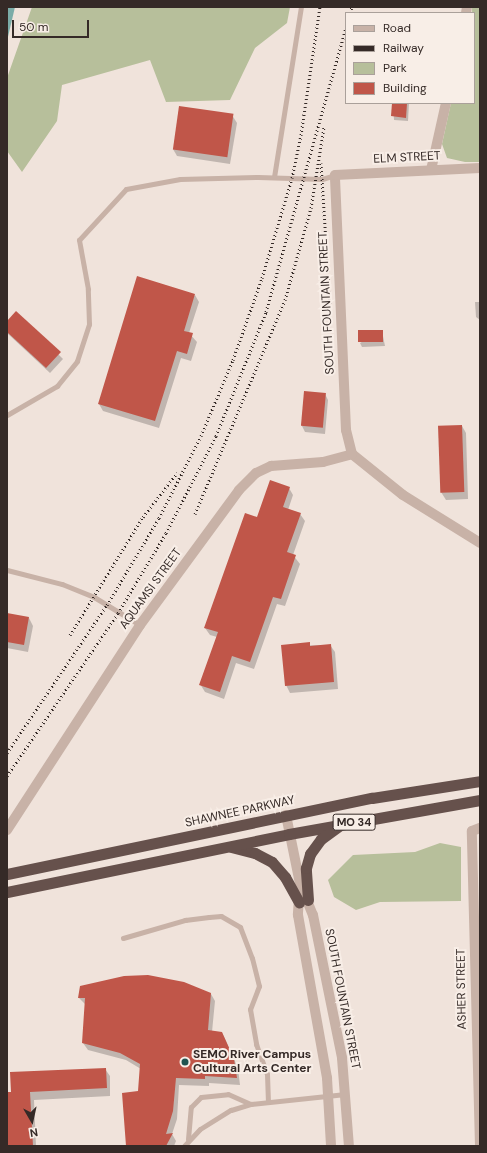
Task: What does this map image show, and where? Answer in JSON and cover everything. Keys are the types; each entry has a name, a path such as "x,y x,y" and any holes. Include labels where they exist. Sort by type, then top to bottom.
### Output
{"highway":[{"name":"SHAWNEE PARKWAY","path":"7,874 286,815 480,781"},
{"name":"MO 34","path":"7,892 289,834 480,800"},
{"path":"303,901 306,868 310,854 321,840 340,825"},
{"path":"228,846 255,854 272,862 303,901"}],"street":[{"path":"431,170 446,104"},
{"name":"ELM STREET","path":"334,175 480,168"},
{"name":"SOUTH FOUNTAIN STREET","path":"334,175 346,430 352,454"},
{"path":"352,454 402,495 480,543"},
{"name":"AQUAMSI STREET","path":"7,830 140,625 239,490 256,473 271,466 323,462 352,454"},
{"name":"SOUTH FOUNTAIN STREET","path":"286,815 303,901 334,1015 345,1094 349,1146"},
{"name":"ASHER STREET","path":"476,829 480,1146"},
{"name":"SOUTH FOUNTAIN STREET","path":"303,901 298,915 315,999 328,1095 331,1146"}],"lane":[{"path":"274,177 301,7"},
{"path":"7,415 56,386 77,361 89,324 88,289 79,240 126,190 180,179 274,177 322,179 334,175"},
{"path":"7,570 62,584 94,597 140,625"},
{"path":"123,938 185,920 209,917 221,916 240,927 252,958 259,986 250,1009 256,1044 267,1074 268,1102"},
{"path":"188,1139 191,1107 201,1097 228,1094 251,1104"},
{"path":"184,1146 188,1139 213,1119 251,1104 345,1094"}],"green space":[{"path":"32,7 290,7 287,23 255,48 230,100 166,102 150,60 62,85 57,121 22,172 7,151 7,78"},
{"path":"472,7 480,7 480,162 465,162 447,158 442,144 451,104 475,104 475,12 472,12"},
{"path":"440,843 461,847 461,901 380,902 356,910 334,897 328,880 353,855 415,852"}],"water":[{"path":"7,7 15,7 7,41"}],"building":[{"path":"392,104 407,104 406,118 391,116"},
{"path":"179,106 233,114 227,157 173,150"},
{"path":"137,276 195,294 184,331 193,333 187,354 177,351 155,421 98,404"},
{"path":"16,311 61,352 46,368 7,332 7,321"},
{"path":"358,330 383,330 383,342 358,342"},
{"path":"304,391 326,393 323,428 301,426"},
{"path":"462,425 464,492 440,493 438,426"},
{"path":"270,480 290,487 283,507 301,513 287,552 296,555 281,599 273,597 250,662 232,656 220,692 199,685 218,632 204,628 245,513 257,517"},
{"path":"7,613 29,617 24,645 7,642"},
{"path":"310,642 310,646 331,644 334,682 285,686 281,645"},
{"name":"SEMO River Campus Cultural Arts Center","path":"148,975 184,982 211,993 208,1030 222,1032 234,1059 237,1078 205,1076 205,1079 176,1078 173,1111 166,1134 173,1133 166,1146 126,1146 122,1093 138,1091 140,1064 120,1053 82,1043 85,998 78,998 80,986 124,976"},
{"path":"106,1068 107,1088 30,1092 33,1146 7,1146 7,1092 11,1092 10,1072"}],"railway":[{"path":"7,753 107,605 159,518 201,436 233,360 262,278 292,178 301,135 320,7"},
{"path":"350,12 352,7"},
{"path":"7,776 118,613 166,533 216,436 266,312 345,32"},
{"path":"195,514 285,300 311,208 324,127"},
{"path":"321,163 330,307"},
{"path":"70,635 143,517 177,473"}],"place":[{"name":"SEMO River Campus Cultural Arts Center","path":"185,1062"}]}
